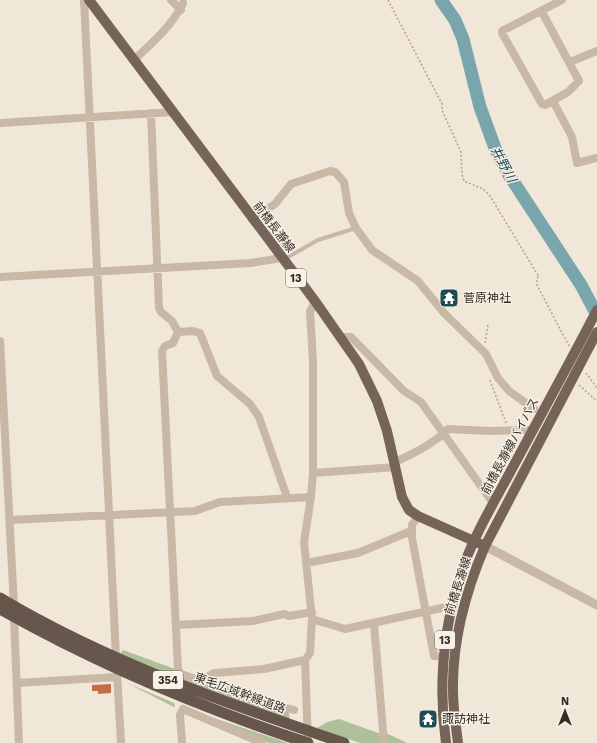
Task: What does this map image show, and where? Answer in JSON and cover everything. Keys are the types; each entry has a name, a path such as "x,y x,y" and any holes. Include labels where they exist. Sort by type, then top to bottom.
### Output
{"highway":[{"name":"東毛広域幹線道路","path":"0,598 14,612"},
{"name":"東毛広域幹線道路","path":"0,609 14,612 117,668 207,706 308,743"},
{"name":"東毛広域幹線道路","path":"117,668 207,695 344,743"}],"main road":[{"name":"前橋長瀞線","path":"89,0 315,302 358,364 377,401 396,464 402,497 409,510 418,516 486,546 472,576 463,604 454,658 452,692 458,743"},
{"name":"前橋長瀞線バイパス","path":"474,542 597,310"},
{"name":"13","path":"579,375 597,332"},
{"name":"前橋長瀞線バイパス","path":"486,546 579,375"},
{"name":"前橋長瀞線","path":"446,743 441,693 443,657 451,606 461,574 474,542"}],"street":[{"path":"84,0 96,271 121,743"},
{"path":"134,60 166,29 182,7 171,0"},
{"path":"542,12 579,80 568,92 545,105 542,104 502,34 502,31 542,12 562,0"},
{"path":"570,62 597,51"},
{"path":"552,101 572,137 577,163 597,158"},
{"path":"0,122 173,112"},
{"path":"151,113 160,312 172,321 178,332"},
{"path":"252,219 275,204 291,184 330,170 335,172 344,182 349,213 356,228 372,250 418,281 444,313 486,354 498,378 509,391 534,409"},
{"path":"0,277 251,263 281,258"},
{"path":"308,743 305,660 310,653 312,616 304,542 312,496 312,361 310,312 315,302"},
{"path":"178,332 193,331 200,333 217,376 228,384 255,411 262,424 287,497"},
{"path":"178,332 173,342 165,346 162,351 177,625 178,669 181,674 207,684 294,710"},
{"path":"339,337 351,337 404,391 421,402 494,503"},
{"path":"0,341 10,520 19,743"},
{"path":"313,473 396,464 444,434 448,429 490,431 533,430"},
{"path":"10,520 171,513 195,511 220,502 261,501 287,497 312,496"},
{"path":"418,516 412,525 411,531 434,656 443,657"},
{"path":"306,563 358,553 411,531"},
{"path":"486,546 597,604"},
{"path":"177,625 253,621 284,614 290,616 312,616 345,629 374,624 451,606"},
{"path":"374,624 384,743"},
{"path":"207,684 209,676 214,673 264,669 305,660"},
{"path":"17,683 117,668"},
{"path":"182,743 180,714 183,709 262,743"}],"lane":[{"path":"281,258 288,257 318,240 356,228"}],"path":[{"path":"388,0 442,104 442,110 461,152 462,174 464,181 483,189 490,196 539,277 537,278 537,285 570,347"},
{"path":"579,375 597,388"},
{"path":"579,375 597,401"}],"green space":[{"path":"123,650 175,669 177,676 288,710 290,720 170,677 120,654"},
{"path":"127,683 174,703 175,706 174,707"},
{"path":"208,716 288,743 269,743"},
{"path":"339,719 381,734 386,733 407,743 360,743 317,728 327,722"}],"building":[{"path":"111,684 111,693 98,694 98,691 92,691 92,685"}],"waterway":[{"name":"井野川","path":"441,0 455,20 463,39 480,107 495,148 509,175 581,285 597,315"}],"place":[{"name":"菅原神社","path":"449,298"},
{"name":"諏訪神社","path":"428,719"}]}
